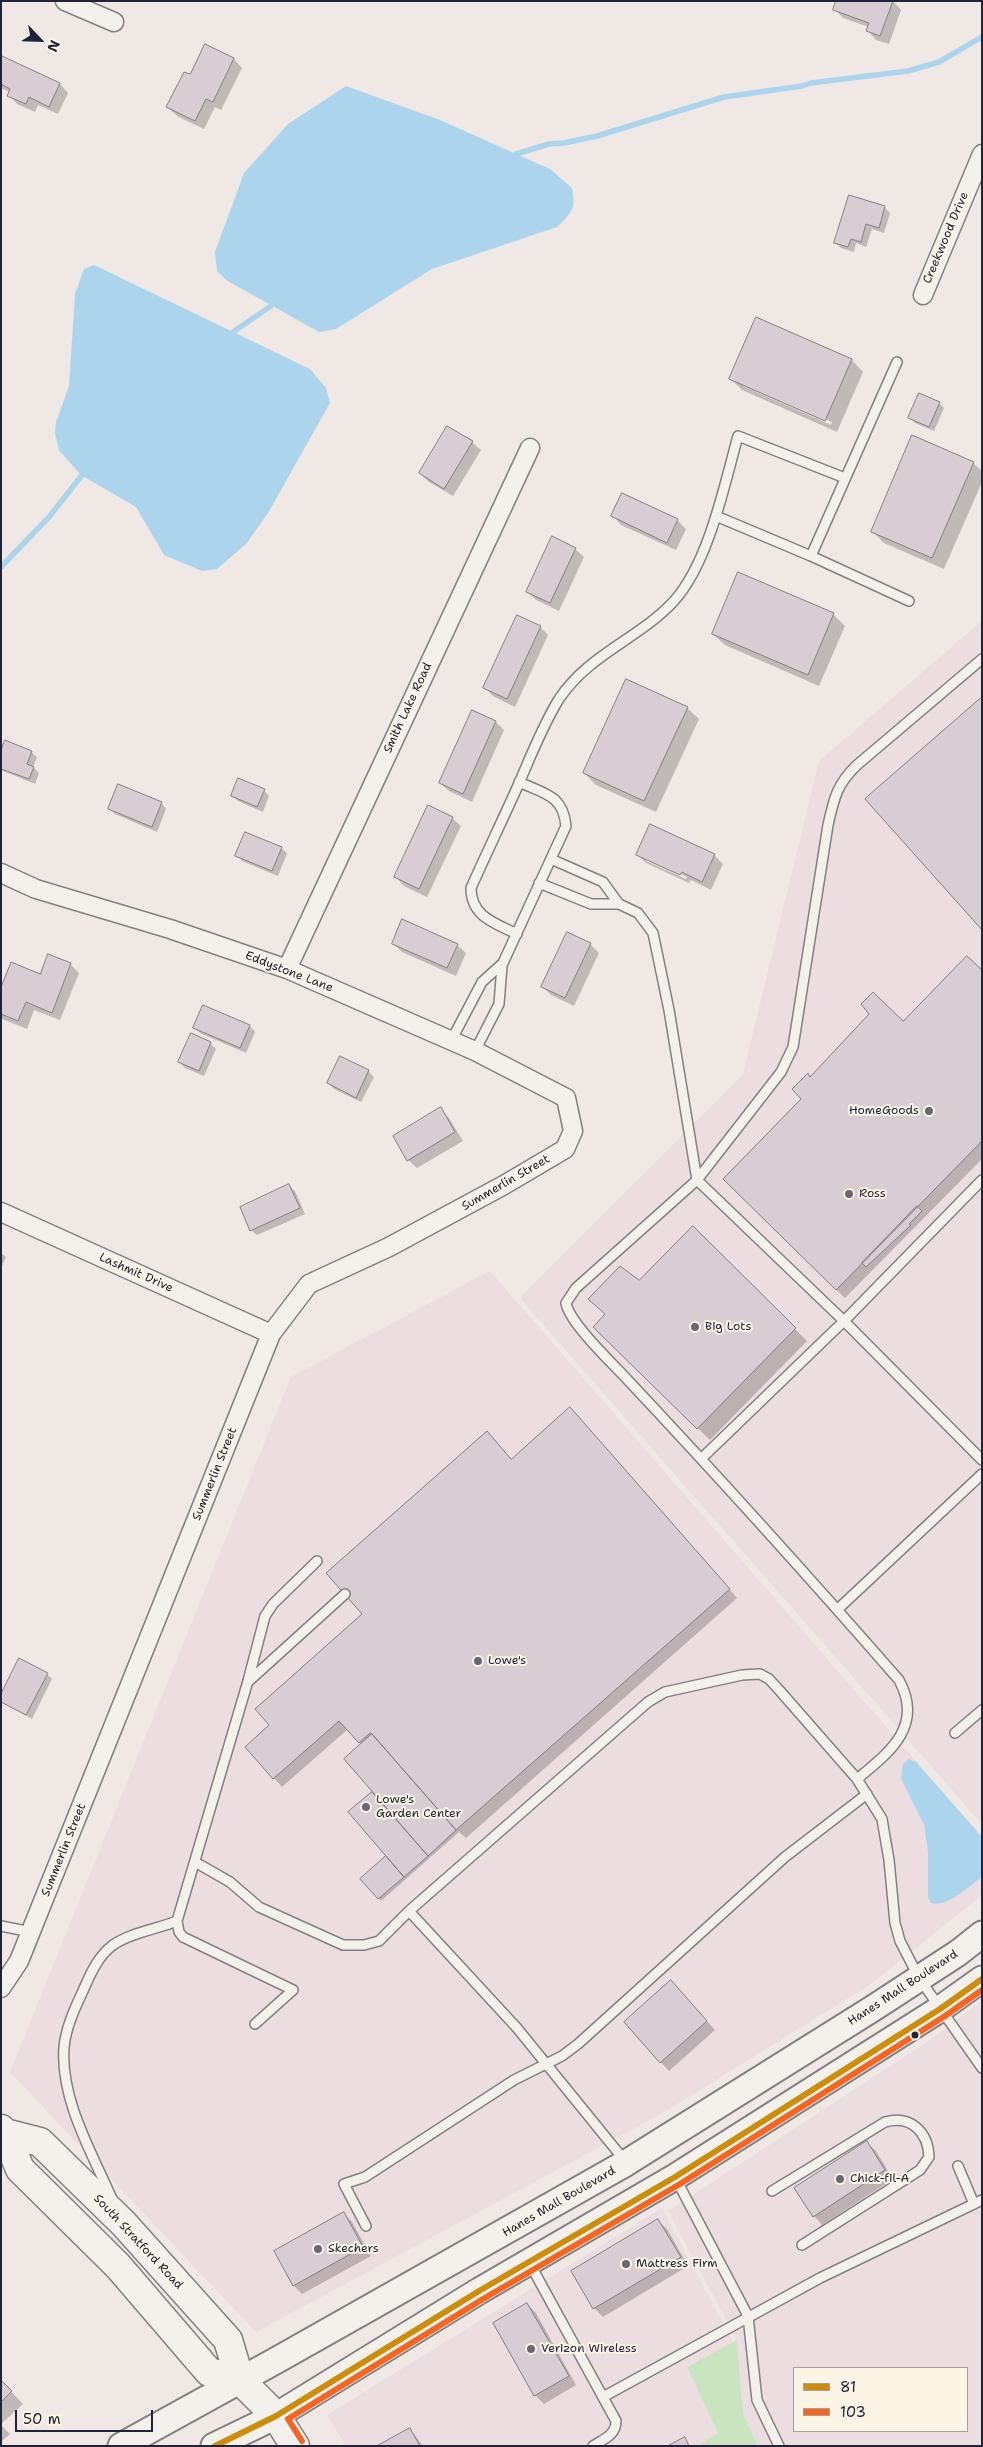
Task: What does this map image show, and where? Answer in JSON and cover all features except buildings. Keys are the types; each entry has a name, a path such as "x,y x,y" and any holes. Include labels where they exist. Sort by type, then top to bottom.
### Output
{"main road":[{"name":"Hanes Mall Boulevard","path":"121,2446 626,2163 919,1978 982,1934"},
{"path":"214,2446 276,2416 480,2291 675,2177 940,2008 982,1979"},
{"name":"South Stratford Road","path":"3,2131 40,2142 124,2224 228,2340 240,2380 276,2416 295,2446"},
{"name":"South Stratford Road","path":"3,2131 20,2169 118,2266 209,2372 240,2380"}],"street":[{"path":"65,1 114,22"},
{"name":"Creekwood Drive","path":"922,295 980,162"},
{"name":"Smith Lake Road","path":"287,969 530,448"},
{"name":"Eddystone Lane","path":"1,873 36,889 170,929 287,969 476,1052 566,1098"},
{"name":"Summerlin Street","path":"1,1988 20,1961 272,1334 309,1284 389,1247 504,1185 565,1149 573,1132 566,1098"},
{"name":"Lashmit Drive","path":"1,1212 272,1334"}],"lane":[{"path":"811,556 897,362"},
{"path":"517,934 488,920 478,911 471,900 471,888 542,729 560,698 596,658 648,624 674,601 689,580 716,516 738,436 845,478"},
{"path":"716,516 811,556 909,601"},
{"path":"857,1779 891,1751 905,1725 908,1709 906,1694 898,1680 702,1458 589,1338 571,1314 566,1303 576,1288 697,1180 781,1072 793,1047 828,824 835,794 844,778 857,765 982,659"},
{"path":"476,1052 499,1004 502,966 566,826 564,811 555,799 519,782"},
{"path":"550,859 603,882 619,904"},
{"path":"539,883 591,904 619,904 638,913 653,933 660,955 697,1180 844,1321 982,1460"},
{"path":"451,1041 482,982 502,966"},
{"path":"702,1458 844,1321 982,1180"},
{"path":"838,1610 982,1474"},
{"path":"255,2024 293,1990 183,1937 179,1932 177,1921 248,1682 265,1616 278,1599 317,1561"},
{"path":"248,1682 344,1594"},
{"path":"196,1862 230,1882 259,1907 342,1945 364,1945 379,1941 409,1911 648,1702 666,1692 742,1675 760,1674 769,1679 780,1690 857,1779 882,1819 889,1860 895,1923 908,1959 919,1978 982,2068"},
{"path":"955,1733 982,1710"},
{"path":"366,2226 344,2184 365,2177 514,2080 562,2056 578,2044 786,1858 867,1794"},
{"path":"409,1911 546,2063 626,2163"},
{"path":"124,2224 82,2131 71,2098 64,2048 67,2028 102,1955 114,1945 131,1936 155,1930 177,1921"},
{"path":"1,1926 31,1932"},
{"path":"772,2191 885,2122 897,2119 908,2122 916,2128 925,2140 929,2157 920,2170 802,2245"},
{"path":"603,2397 820,2278 978,2202 958,2166"},
{"path":"675,2177 748,2316 757,2400 779,2446"},
{"path":"529,2264 616,2421 616,2429 593,2446"}],"shaded area":[{"path":"982,621 982,1824 520,1298 743,1074 819,761"},
{"path":"490,1271 982,1837 982,1895 871,1984 661,2114 256,2332 10,2072 291,1377"},
{"path":"982,2001 982,2446 758,2446 743,2413 737,2340 668,2211 927,2042"},
{"path":"662,2208 733,2342 687,2367 719,2433 698,2446 346,2446 327,2415"}],"green space":[{"path":"737,2340 743,2413 758,2446 698,2446 718,2433 687,2367"}],"water":[{"path":"346,86 440,120 550,169 572,188 572,210 557,227 432,269 336,329 319,332 226,280 217,271 215,252 244,173 288,124"},
{"path":"94,265 310,369 326,388 330,403 268,513 246,544 217,569 202,571 164,555 136,507 81,475 59,450 55,433 56,422 69,386 75,294 84,269"},
{"path":"909,1759 916,1762 982,1837 982,1877 958,1895 937,1904 931,1903 928,1897 928,1851 924,1825 901,1779 903,1764"}],"waterway":[{"path":"515,161 516,154 549,144 597,136 724,97 802,86 811,83 908,71 939,62 982,37"},
{"path":"230,339 233,332 271,306 273,299"},
{"path":"1,567 49,517 86,470"}],"transit line":[{"name":"81","path":"215,2446 276,2416 479,2291 675,2177 940,2009 982,1979"},
{"name":"103","path":"302,2441 288,2419 483,2299 680,2184 945,2016 982,1990"}],"place":[{"name":"HomeGoods","path":"929,1111"},
{"name":"Ross","path":"849,1194"},
{"name":"Big Lots","path":"695,1327"},
{"name":"Lowe's","path":"478,1661"},
{"name":"Lowe's Garden Center","path":"366,1807"},
{"name":"Chick-fil-A","path":"840,2179"},
{"name":"Skechers","path":"318,2249"},
{"name":"Mattress Firm","path":"626,2264"},
{"name":"Verizon Wireless","path":"531,2349"}]}
